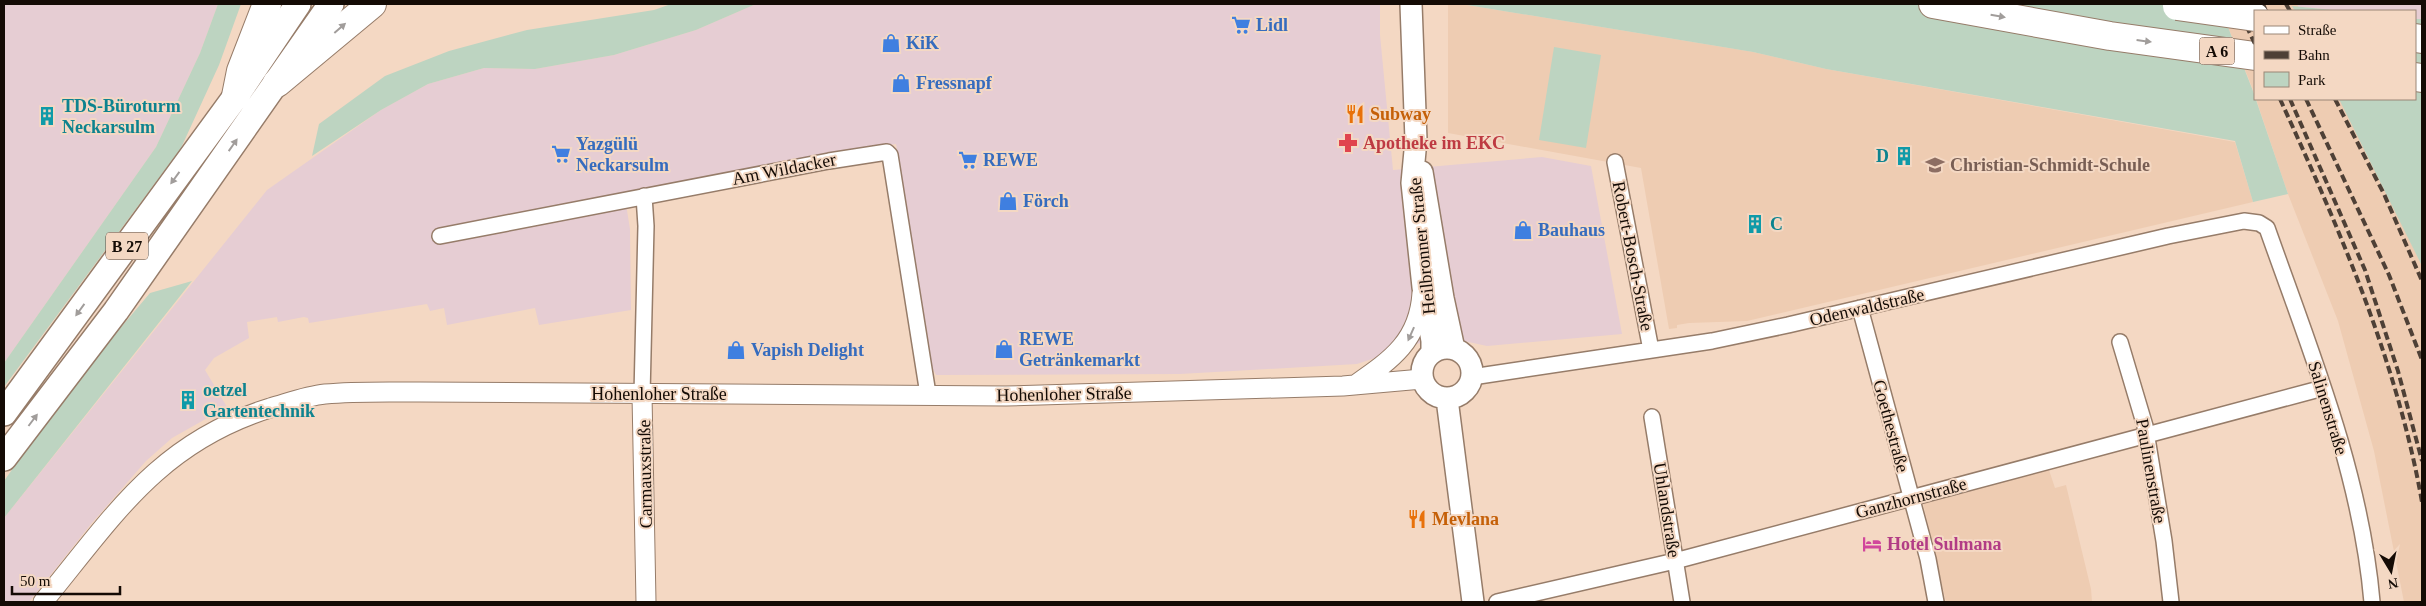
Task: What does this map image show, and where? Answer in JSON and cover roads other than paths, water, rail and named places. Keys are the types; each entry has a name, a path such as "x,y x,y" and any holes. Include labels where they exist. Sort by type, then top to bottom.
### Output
{"highway":[{"path":"236,96 241,71 265,14 267,4"},
{"name":"B 27","path":"4,414 236,96 298,4"},
{"name":"B 27","path":"4,458 116,311 331,4"},
{"path":"277,83 372,4"},
{"name":"A 6","path":"1932,4 2110,36 2254,56"},
{"name":"A 6","path":"2169,5 2254,17"}],"main road":[{"name":"Heilbronner Straße","path":"1411,4 1416,140 1412,183 1432,353"},
{"name":"Heilbronner Straße","path":"1416,140 1443,298 1454,349"},
{"path":"1438,349 1454,349 1468,360 1472,377 1464,392 1456,397 1447,399 1431,393 1422,379 1423,365 1432,353 1438,349"},
{"path":"1447,399 1473,602"}],"street":[{"name":"Am Wildacker","path":"440,236 644,196 887,152 890,155 906,249 928,394"},
{"name":"Robert-Bosch-Straße","path":"1615,162 1651,350"},
{"name":"Carmauxstraße","path":"644,196 646,226 642,395 646,602"},
{"name":"Odenwaldstraße","path":"1472,377 1712,341 2168,236 2244,221 2258,223"},
{"name":"Salinenstraße","path":"2258,223 2268,228 2323,388 2357,503 2368,554 2372,602"},
{"path":"1354,386 1389,362 1407,343 1422,308 1423,287"},
{"name":"Goethestraße","path":"1860,308 1928,559 1936,602"},
{"name":"Paulinenstraße","path":"2120,342 2146,436 2171,602"},
{"name":"Hohenloher Straße","path":"44,602 107,524 155,471 210,432 246,416 296,400 333,394 420,392 1006,396 1354,386 1422,379"},
{"name":"Ganzhornstraße","path":"1497,602 1675,561 2323,388"},
{"name":"Uhlandstraße","path":"1652,417 1682,602"}],"railway":[{"path":"2236,4 2254,42"},
{"path":"2247,4 2254,18"},
{"path":"2263,4 2266,10"},
{"path":"2286,4 2289,10"},
{"path":"2280,100 2324,197 2364,296 2382,347 2398,398 2422,502"},
{"path":"2290,100 2365,270 2398,371 2422,461"},
{"path":"2306,100 2389,275 2422,360"},
{"path":"2336,100 2384,194 2422,281"}],"place":[{"name":"Lidl","path":"1241,25"},
{"name":"KiK","path":"891,43"},
{"name":"Fressnapf","path":"901,83"},
{"name":"Subway","path":"1355,114"},
{"name":"TDS-Büroturm Neckarsulm","path":"47,116"},
{"name":"Apotheke im EKC","path":"1348,143"},
{"name":"Yazgülü Neckarsulm","path":"561,154"},
{"name":"D","path":"1904,156"},
{"name":"REWE","path":"968,160"},
{"name":"Christian-Schmidt-Schule","path":"1935,165"},
{"name":"Förch","path":"1008,201"},
{"name":"C","path":"1755,224"},
{"name":"Bauhaus","path":"1523,230"},
{"name":"REWE Getränkemarkt","path":"1004,349"},
{"name":"Vapish Delight","path":"736,350"},
{"name":"oetzel Gartentechnik","path":"188,400"},
{"name":"Mevlana","path":"1417,519"},
{"name":"Hotel Sulmana","path":"1872,544"}]}
